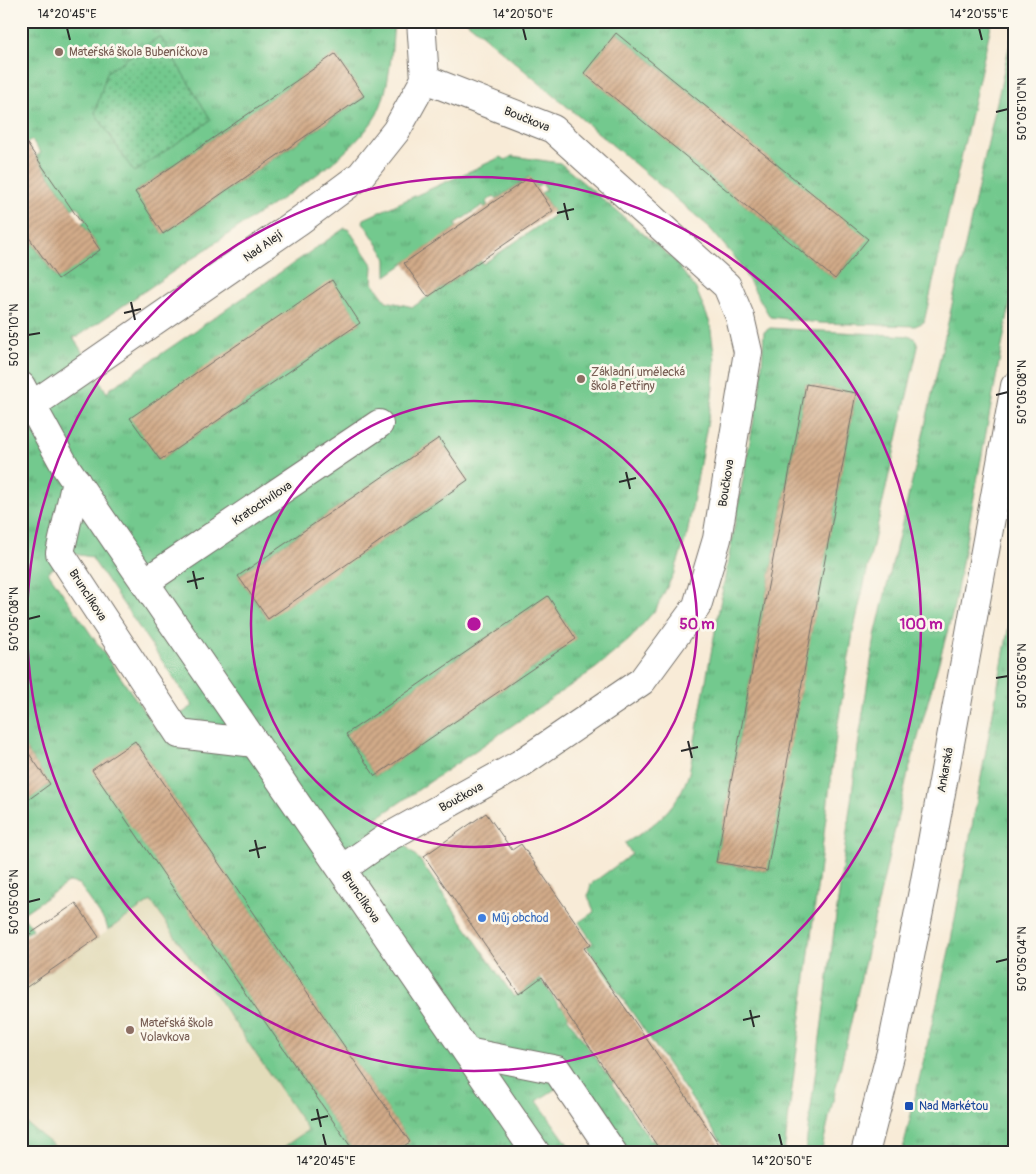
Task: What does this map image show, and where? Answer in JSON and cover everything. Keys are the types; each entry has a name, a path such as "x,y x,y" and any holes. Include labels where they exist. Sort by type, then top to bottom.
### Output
{"street":[{"path":"421,21 425,79"},
{"name":"Nad Alejí","path":"25,402 299,221 361,175 396,131 425,79"},
{"name":"Boučkova","path":"342,869 385,839 520,764 642,681 697,606 717,539 748,352 740,317 727,286 554,129 425,79"},
{"name":"Ankarská","path":"865,1153 891,1052 922,896 1015,386"},
{"name":"Brunclíkova","path":"25,402 76,481 536,1153"},
{"name":"Kratochvílova","path":"145,582 379,424"},
{"name":"Brunclíkova","path":"76,481 60,553 178,734 255,743"},
{"path":"467,1052 557,1070 613,1153"}],"shaded area":[{"name":"Mateřská škola Volavkova","path":"151,901 308,1130 275,1153 63,1153 21,1119 21,940 76,903 99,937"}],"green space":[{"path":"21,21 394,21 390,69 385,93 377,114 352,146 318,174 77,337 73,337 107,393 110,389 345,228 349,230 373,266 372,282 386,301 413,307 481,261 483,264 553,216 553,211 541,193 546,190 542,183 537,187 529,177 497,199 494,196 486,202 488,206 485,208 483,205 455,224 457,227 386,276 384,254 363,222 364,219 501,157 506,160 512,156 560,163 673,259 696,289 710,323 715,360 712,398 687,535 674,573 656,609 630,639 596,668 380,816 376,816 419,859 514,997 541,979 560,1007 562,1006 569,1016 567,1017 606,1074 608,1073 614,1082 612,1084 651,1141 654,1139 660,1148 658,1150 660,1153 627,1153 575,1076 537,1101 574,1153 393,1153 409,1141 135,741 93,770 355,1153 275,1153 308,1130 151,901 108,930 106,923 79,884 69,882 22,914 33,929 21,937 21,805 50,784 21,742 21,226 57,279 100,250 82,223 86,220 77,206 72,209 36,156 41,153 32,140 27,143 21,134","holes":["335,54 364,97 163,234 135,192","332,281 360,323 160,460 131,419","439,438 468,481 267,618 238,576","74,554 91,557 193,706 157,730 48,572","548,596 576,639 375,776 346,734"]},
{"path":"466,21 992,21 924,322 915,326 820,323 770,317 737,260 707,225","holes":["617,33 867,239 835,279 584,73"]},
{"path":"1015,21 1015,276 953,611 906,781 821,1153 805,1153 860,732 875,636 923,435"},
{"path":"160,36 211,120 134,172 95,113 107,72"},
{"path":"770,328 911,336 916,340 918,347 853,633 837,729 784,1153 722,1153 726,1149 587,947 593,943 579,922 594,912 588,896 591,884 632,854 625,843 646,830 672,806 679,796 689,773 761,381 764,332","holes":["806,384 856,393 766,871 716,862"]},
{"path":"1015,593 1015,1153 902,1153 949,951"},
{"path":"21,1119 63,1153 21,1153"}],"building":[{"path":"616,33 868,239 835,279 584,73"},
{"path":"335,54 364,96 163,234 135,192"},
{"path":"21,135 100,250 58,279 21,226"},
{"path":"530,177 553,211 428,297 404,263"},
{"path":"332,280 360,323 160,460 130,418"},
{"path":"806,384 856,393 767,871 716,862"},
{"path":"439,438 468,480 268,619 238,576"},
{"path":"548,596 576,639 375,776 346,734"},
{"path":"135,741 410,1142 393,1153 355,1153 92,770"},
{"path":"21,742 50,784 21,805"},
{"path":"486,813 512,850 521,844 591,944 584,948 725,1153 662,1153 542,977 519,994 424,856"},
{"path":"76,903 99,937 21,991 21,940"}],"place":[{"name":"Mateřská škola Bubeníčkova","path":"59,52"},
{"name":"Základní umělecká škola Petřiny","path":"581,379"},
{"name":"Můj obchod","path":"482,918"},
{"name":"Mateřská škola Volavkova","path":"130,1030"},
{"name":"Nad Markétou","path":"909,1106"}]}
